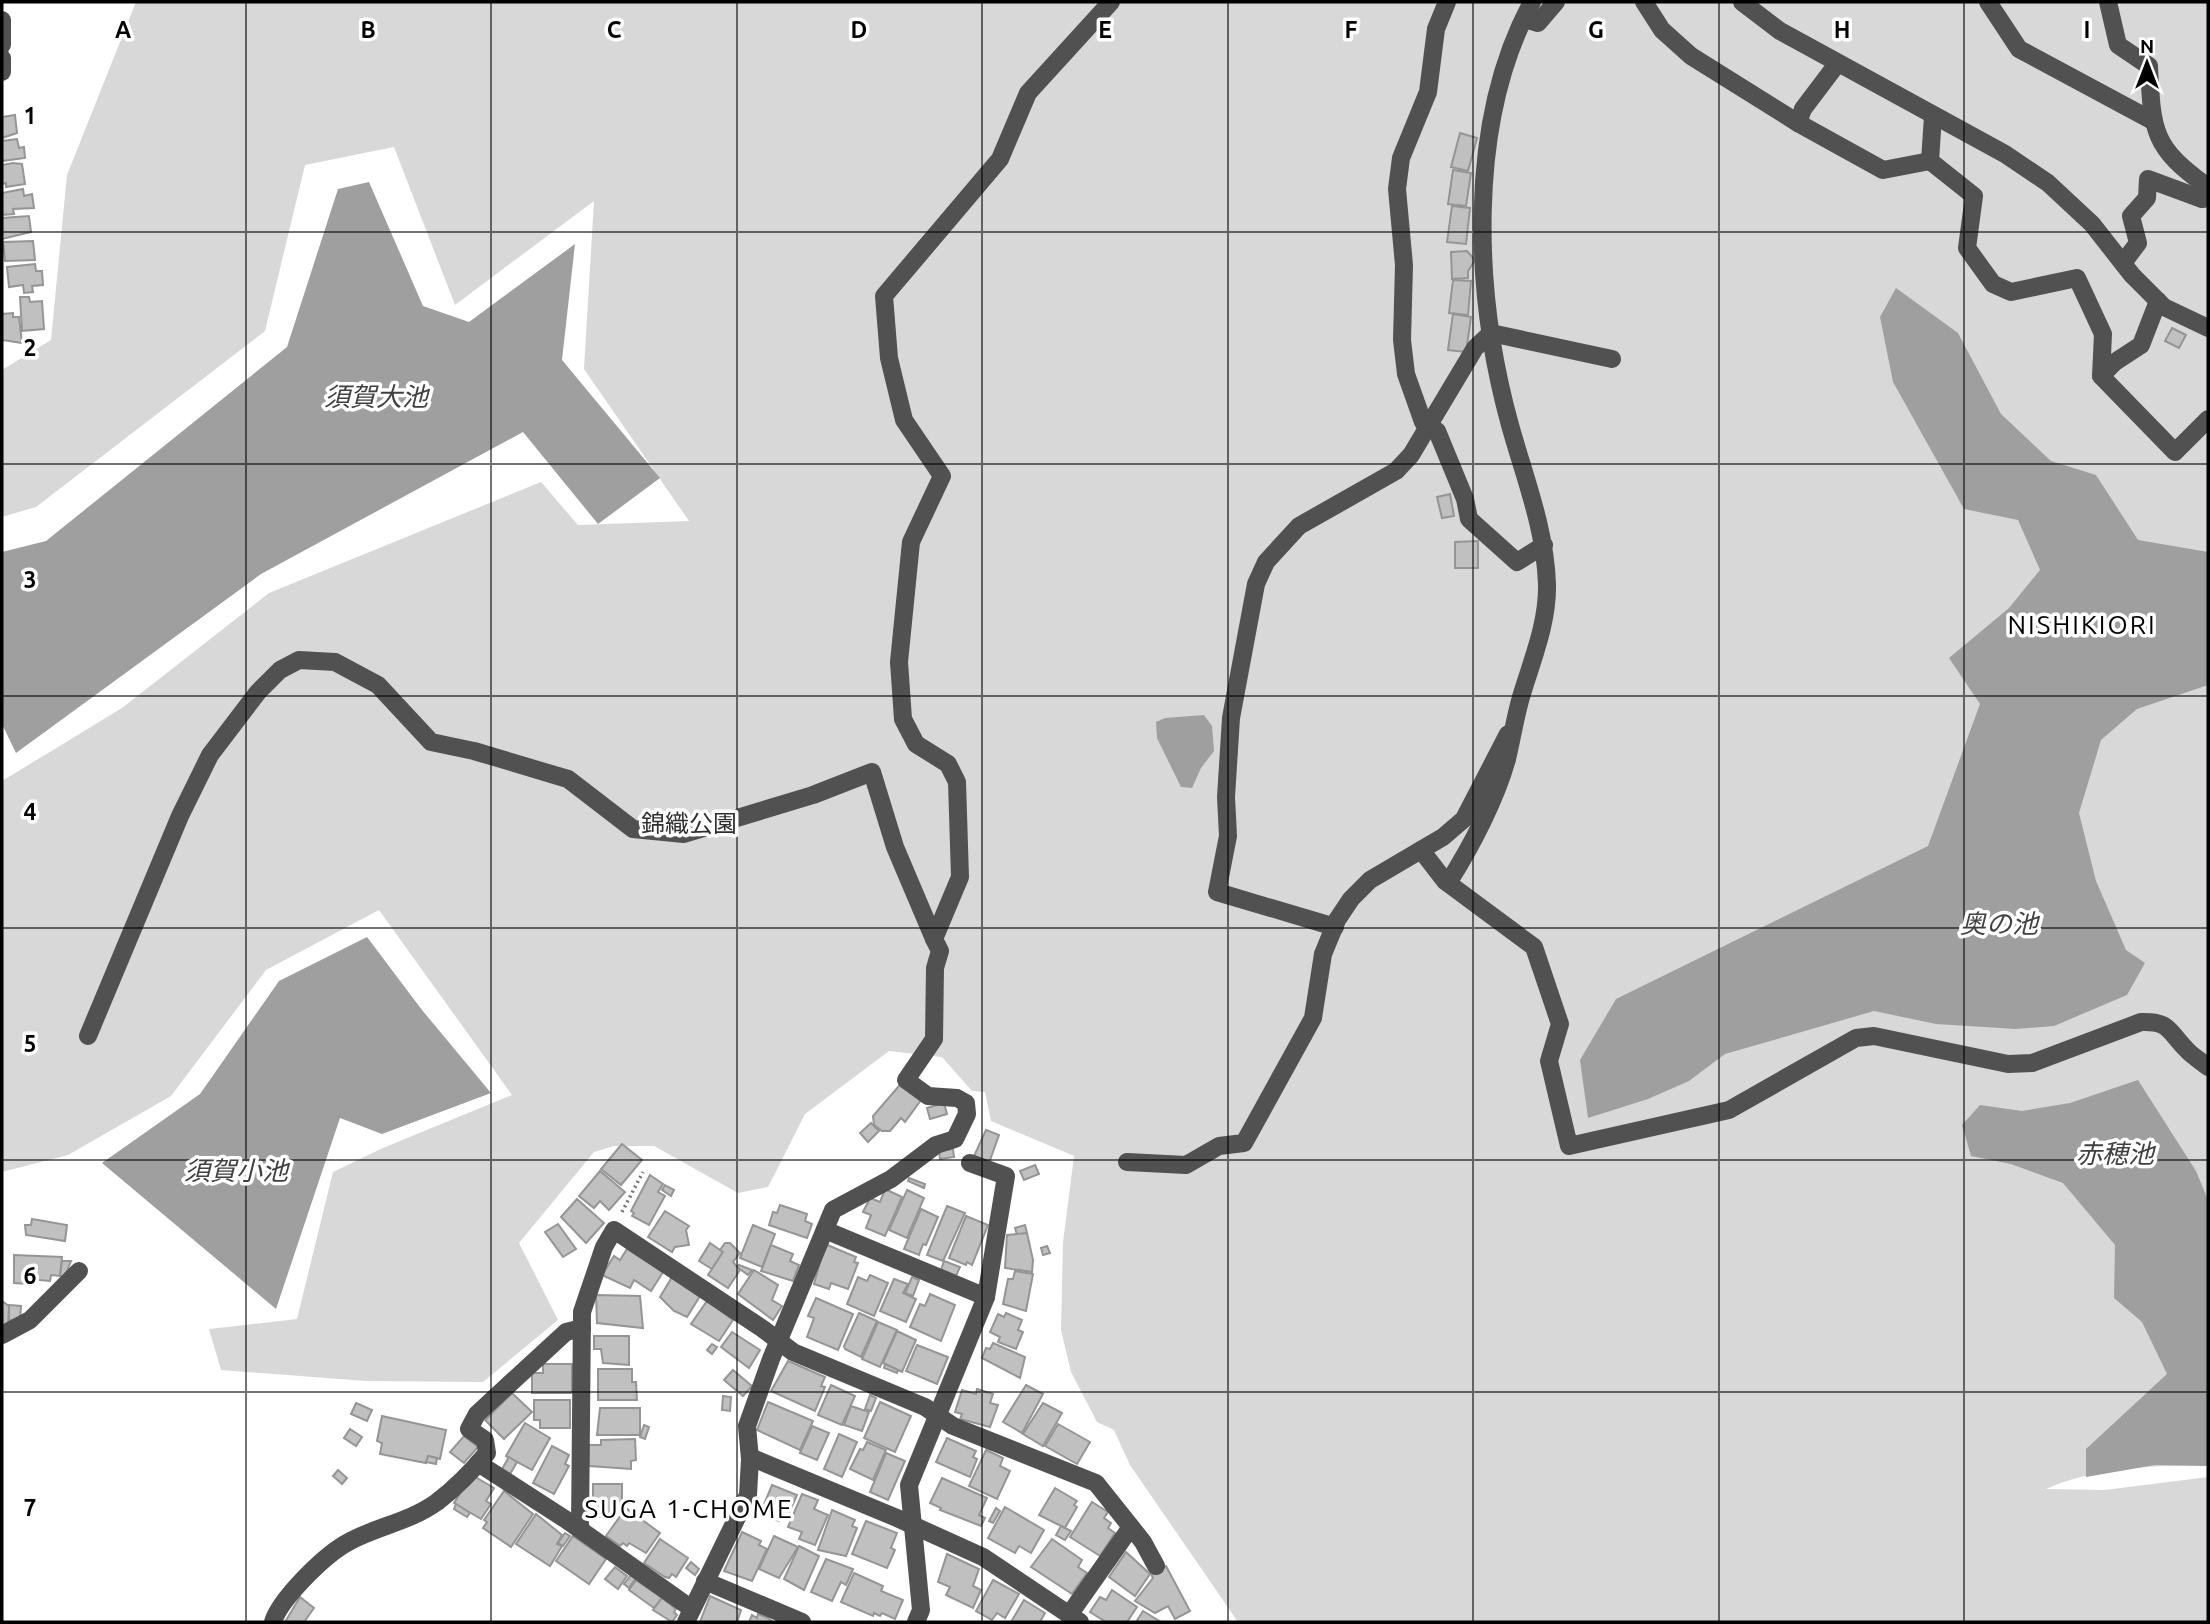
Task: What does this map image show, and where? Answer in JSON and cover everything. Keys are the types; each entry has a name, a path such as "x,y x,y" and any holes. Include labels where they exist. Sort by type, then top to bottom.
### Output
{"street":[{"path":"934,940 960,877 957,782 948,764 916,744 903,719 900,662 911,542 942,476 904,420 889,358 884,296 1000,159 1028,93 1111,2"},
{"path":"1447,2 1436,29 1428,92 1401,158 1397,189 1404,265 1402,340 1406,374 1423,422 1437,431 1465,499 1469,519 1517,562 1544,545"},
{"path":"1448,883 1465,856 1507,759 1512,728 1547,607 1544,545 1507,413 1490,333 1487,295 1485,157 1490,119 1532,2"},
{"path":"1524,19 1538,23 1556,2"},
{"path":"1644,2 1662,30 1691,56 1798,123 1883,170 1930,161 1974,195 1967,248 1993,284 2011,292 2077,278 2103,334 2102,376 2175,452 2208,419"},
{"path":"1742,2 1780,31 2005,154 2048,183 2092,224 2123,263 2164,307 2208,328"},
{"path":"1988,2 2019,49 2153,121"},
{"path":"2108,2 2118,45 2149,66 2153,121 2161,143 2174,162 2208,187"},
{"path":"2,20 2,46"},
{"path":"2,58 2,72"},
{"path":"1798,123 1803,109 1837,64"},
{"path":"1930,161 1933,116"},
{"path":"2123,263 2137,243 2131,216 2147,198 2148,179 2202,199 2208,198"},
{"path":"2102,376 2115,362 2141,345 2158,300"},
{"path":"1335,927 1217,892 1228,836 1226,797 1231,718 1256,584 1266,562 1291,533 1396,471 1411,455 1475,348 1490,333"},
{"path":"1490,333 1612,359"},
{"path":"88,1036 180,816 210,755 258,692 281,670 299,660 335,662 378,685 430,742 474,751 568,779 633,830 684,834 813,795 872,772 899,859 940,951 935,968 934,1039 906,1080 928,1096 957,1098 967,1103 967,1114 955,1139 936,1145 891,1179 833,1210 747,1426 750,1457 748,1495 689,1616 580,1529 478,1463"},
{"path":"1127,1162 1186,1165 1219,1146 1244,1143 1313,1017 1324,954 1351,898 1370,880 1421,850 1464,819 1500,744 1512,728"},
{"path":"1421,850 1448,883 1534,947 1560,1024 1549,1061 1569,1146 1729,1110 1856,1038 1874,1036 2008,1064 2032,1063 2140,1022 2157,1021 2172,1031 2185,1048 2208,1067"},
{"path":"916,1622 921,1611 909,1485 986,1297 1006,1176 970,1163"},
{"path":"580,1529 582,1328 587,1289 614,1230 793,1352 925,1407 953,1426 1096,1483 1131,1527 1156,1566"},
{"path":"825,1230 986,1297"},
{"path":"2,1335 30,1320 79,1271"},
{"path":"273,1622 297,1587 345,1544 395,1526 437,1502 478,1463 486,1453 485,1440 469,1429 477,1415 566,1332 582,1328"},
{"path":"750,1457 912,1524 983,1557 1074,1619 1131,1527"},
{"path":"705,1581 802,1622"}],"path":[{"path":"614,1230 643,1172"}],"green space":[{"name":"錦織公園","path":"136,2 2208,2 2208,1466 2126,1469 2085,1476 2046,1489 2105,1490 2208,1477 2208,1622 1238,1622 1130,1465 1114,1430 1097,1422 1071,1372 1061,1330 1063,1242 1074,1156 991,1121 985,1092 972,1091 942,1057 889,1051 805,1114 768,1187 738,1193 654,1146 614,1146 594,1152 519,1243 558,1320 483,1382 366,1381 221,1370 209,1329 297,1319 333,1172 383,1148 512,1095 379,910 266,970 171,1096 68,1155 2,1172 2,781 122,708 269,593 541,482 578,525 689,521 584,369 594,201 455,305 394,147 305,165 265,331 36,507 2,517 2,370 51,340 67,175"}],"water":[{"name":"須賀大池","path":"369,182 423,306 469,322 575,244 562,360 660,478 598,524 523,432 261,574 16,753 2,724 2,552 46,541 287,347 338,189"},
{"name":"奥の池","path":"1896,288 1958,333 2001,414 2051,461 2096,475 2138,540 2208,552 2208,685 2137,709 2101,740 2079,813 2096,881 2126,950 2145,963 2127,995 2054,1026 2016,1029 1936,1024 1874,1011 1725,1054 1689,1081 1648,1099 1588,1118 1580,1060 1616,999 1928,846 1980,704 1949,658 2009,608 2040,570 2018,520 1964,509 1893,382 1880,317"},
{"path":"1204,715 1212,726 1214,751 1201,768 1192,788 1181,787 1157,738 1156,722 1165,718"},
{"name":"須賀小池","path":"367,937 422,1010 491,1093 382,1134 340,1118 276,1309 102,1163 200,1094 279,981"},
{"name":"赤穂池","path":"2138,1080 2196,1171 2208,1200 2208,1466 2155,1465 2086,1477 2086,1449 2167,1374 2142,1322 2114,1298 2115,1245 2063,1183 2011,1164 1971,1156 1962,1125 1980,1105 2022,1111 2070,1103"}],"building":[{"path":"15,115 17,133 2,138 2,117"},
{"path":"1460,133 1477,138 1468,171 1451,167"},
{"path":"17,139 19,148 24,147 25,158 2,161 2,141"},
{"path":"22,164 25,184 6,187 6,183 2,184 2,165"},
{"path":"1453,170 1471,173 1466,206 1448,204"},
{"path":"23,189 24,196 32,194 34,208 13,209 14,214 2,215 2,193"},
{"path":"1452,206 1470,208 1466,244 1447,242"},
{"path":"29,216 31,232 2,239 2,218"},
{"path":"33,241 35,260 5,261 3,242"},
{"path":"1467,251 1475,260 1468,271 1468,278 1452,279 1451,252"},
{"path":"35,264 36,271 42,271 43,285 32,286 33,292 24,293 23,285 9,287 7,267"},
{"path":"1453,280 1471,281 1468,315 1449,313"},
{"path":"20,297 29,297 30,302 42,301 44,329 22,331"},
{"path":"13,313 13,317 19,317 22,343 2,340 2,314"},
{"path":"1453,314 1471,317 1466,352 1448,350"},
{"path":"2172,328 2186,335 2179,348 2165,341"},
{"path":"1450,494 1454,516 1442,518 1437,497"},
{"path":"1478,541 1478,568 1455,568 1455,542"},
{"path":"905,1079 924,1096 905,1122 901,1118 890,1131 882,1131 874,1125 873,1116"},
{"path":"944,1103 947,1114 930,1119 927,1108"},
{"path":"871,1123 879,1131 868,1142 860,1133"},
{"path":"986,1130 999,1135 989,1163 974,1156"},
{"path":"622,1144 642,1160 621,1185 601,1169"},
{"path":"953,1149 954,1157 940,1159 939,1151"},
{"path":"1035,1165 1039,1174 1024,1180 1020,1171"},
{"path":"600,1171 625,1192 609,1210 600,1201 594,1208 579,1196"},
{"path":"650,1175 663,1184 658,1192 665,1196 649,1225 632,1216 634,1213 631,1211"},
{"path":"909,1178 925,1184 924,1188 908,1181"},
{"path":"665,1185 674,1190 671,1196 662,1190"},
{"path":"885,1189 902,1197 885,1236 866,1228 871,1215 863,1212 870,1198 880,1202"},
{"path":"907,1190 924,1198 907,1238 889,1230"},
{"path":"577,1199 604,1223 586,1243 561,1217"},
{"path":"780,1205 807,1214 805,1221 812,1224 807,1238 769,1225 773,1212 777,1213"},
{"path":"947,1206 965,1213 943,1261 927,1255"},
{"path":"921,1209 938,1217 919,1255 904,1249"},
{"path":"665,1211 689,1226 686,1230 689,1245 675,1247 672,1252 648,1237"},
{"path":"966,1216 988,1225 972,1265 949,1258"},
{"path":"32,1219 67,1225 65,1241 26,1235 25,1225 31,1225"},
{"path":"558,1224 576,1249 563,1257 545,1232"},
{"path":"753,1225 775,1234 762,1267 740,1258"},
{"path":"1025,1225 1027,1233 1017,1235 1015,1228"},
{"path":"1027,1233 1033,1260 1032,1272 1005,1268 1007,1235"},
{"path":"710,1243 723,1252 712,1269 699,1261"},
{"path":"725,1243 730,1243 740,1253 733,1262 740,1270 728,1288 708,1275 723,1252 720,1250"},
{"path":"825,1244 856,1257 854,1262 858,1263 848,1289 831,1283 829,1289 814,1284"},
{"path":"771,1245 793,1254 790,1261 799,1265 793,1281 761,1271"},
{"path":"1047,1246 1050,1253 1043,1255 1041,1248"},
{"path":"627,1249 663,1272 651,1291 634,1280 630,1288 602,1275 614,1256 620,1260"},
{"path":"14,1255 62,1257 60,1276 51,1275 50,1281 28,1279 28,1284 14,1283"},
{"path":"62,1261 71,1261 65,1276 60,1276"},
{"path":"944,1261 960,1267 956,1276 941,1270"},
{"path":"739,1265 752,1270 748,1275 737,1267"},
{"path":"754,1270 778,1285 772,1300 782,1306 773,1320 738,1294"},
{"path":"1015,1271 1033,1274 1026,1311 1003,1304 1008,1279 1013,1279"},
{"path":"870,1275 888,1283 874,1316 847,1304 858,1277 867,1281"},
{"path":"672,1277 700,1296 687,1317 674,1311 660,1297"},
{"path":"912,1277 919,1280 913,1296 905,1293"},
{"path":"894,1279 908,1284 903,1293 916,1299 906,1322 880,1311"},
{"path":"930,1294 955,1305 941,1341 910,1327 920,1304 925,1306"},
{"path":"596,1295 640,1296 643,1328 597,1323"},
{"path":"816,1298 853,1314 838,1350 807,1337 814,1318 808,1316"},
{"path":"2,1301 9,1306 8,1328 2,1328"},
{"path":"707,1301 733,1320 719,1341 691,1324"},
{"path":"9,1305 21,1306 20,1321 9,1320"},
{"path":"859,1313 877,1321 861,1357 844,1346"},
{"path":"1006,1313 1022,1320 1018,1330 1023,1332 1016,1349 998,1342 1000,1337 990,1332 998,1314 1004,1317"},
{"path":"878,1322 897,1330 880,1367 862,1359"},
{"path":"897,1331 916,1340 902,1372 883,1363"},
{"path":"732,1332 760,1350 749,1368 721,1347"},
{"path":"594,1336 629,1336 629,1365 603,1363 601,1349 594,1349"},
{"path":"993,1343 1025,1357 1020,1378 982,1358 986,1348 990,1349"},
{"path":"712,1344 717,1347 712,1354 707,1350"},
{"path":"917,1345 948,1357 937,1384 906,1371"},
{"path":"788,1361 825,1377 821,1386 825,1387 815,1411 771,1391"},
{"path":"543,1364 572,1364 572,1393 532,1393 532,1373 543,1373"},
{"path":"885,1364 898,1370 897,1373 884,1368"},
{"path":"598,1369 632,1369 637,1400 598,1400"},
{"path":"733,1370 752,1386 743,1396 724,1380"},
{"path":"831,1385 855,1396 842,1425 818,1415"},
{"path":"1026,1385 1043,1394 1022,1433 1003,1422"},
{"path":"977,1389 993,1394 990,1403 998,1405 990,1427 960,1419 962,1414 955,1412 962,1390 976,1394"},
{"path":"512,1393 532,1412 504,1439 485,1420"},
{"path":"870,1395 876,1398 871,1411 865,1409"},
{"path":"723,1396 731,1397 730,1411 722,1410"},
{"path":"534,1400 570,1400 570,1428 540,1428 540,1420 534,1420"},
{"path":"768,1402 813,1421 800,1450 757,1430"},
{"path":"880,1402 911,1416 895,1452 864,1438"},
{"path":"356,1403 372,1410 367,1421 351,1414"},
{"path":"1043,1403 1062,1413 1043,1446 1023,1434"},
{"path":"851,1406 869,1412 862,1431 844,1425"},
{"path":"600,1408 640,1408 640,1435 597,1435"},
{"path":"382,1416 446,1430 440,1459 428,1456 426,1463 380,1454 382,1443 377,1441"},
{"path":"525,1423 550,1438 532,1470 506,1456"},
{"path":"1058,1424 1090,1442 1077,1464 1045,1446"},
{"path":"644,1425 649,1427 645,1439 640,1437"},
{"path":"812,1426 829,1433 817,1460 800,1453"},
{"path":"350,1429 362,1437 356,1446 344,1438"},
{"path":"839,1434 857,1442 842,1477 824,1469"},
{"path":"464,1436 478,1447 464,1463 450,1452"},
{"path":"947,1438 976,1451 973,1457 977,1459 970,1477 936,1462"},
{"path":"635,1439 636,1460 631,1461 631,1469 589,1466 589,1445 601,1445 601,1440"},
{"path":"867,1442 886,1450 873,1480 850,1469 860,1449 863,1450"},
{"path":"552,1446 569,1455 565,1464 569,1466 554,1494 533,1483"},
{"path":"986,1450 1003,1458 1000,1466 1010,1471 997,1499 969,1486"},
{"path":"886,1453 905,1461 888,1500 870,1492"},
{"path":"428,1456 437,1458 436,1464 426,1462"},
{"path":"509,1457 517,1462 510,1474 502,1469"},
{"path":"338,1470 347,1478 342,1484 333,1476"},
{"path":"472,1475 494,1488 486,1501 491,1504 481,1519 454,1503"},
{"path":"942,1478 987,1498 979,1515 985,1518 981,1526 940,1510 941,1508 930,1503"},
{"path":"593,1484 622,1484 622,1513 593,1518"},
{"path":"772,1485 797,1495 787,1518 782,1516 779,1521 771,1518 773,1513 762,1509"},
{"path":"1055,1488 1077,1501 1074,1505 1077,1507 1065,1528 1039,1515"},
{"path":"504,1491 533,1514 511,1547 483,1528 487,1522 484,1520"},
{"path":"802,1494 818,1500 814,1509 828,1515 815,1545 799,1539 802,1532 788,1527"},
{"path":"1092,1502 1108,1512 1104,1518 1111,1523 1108,1528 1115,1533 1100,1556 1070,1537"},
{"path":"456,1504 470,1513 467,1517 454,1509"},
{"path":"1005,1507 1044,1530 1031,1553 1019,1546 1015,1553 988,1538"},
{"path":"626,1508 660,1533 646,1553 629,1543 627,1546 623,1543 620,1546 606,1536"},
{"path":"996,1508 1000,1511 993,1523 989,1521"},
{"path":"832,1510 855,1520 852,1526 857,1528 846,1556 818,1550"},
{"path":"536,1514 562,1535 557,1544 562,1546 550,1566 516,1544"},
{"path":"866,1521 897,1533 891,1548 895,1550 887,1568 852,1554"},
{"path":"1061,1526 1071,1531 1065,1540 1056,1535"},
{"path":"742,1532 761,1541 759,1545 767,1549 752,1581 724,1571"},
{"path":"565,1533 570,1536 563,1546 558,1543"},
{"path":"573,1536 606,1559 589,1584 556,1561"},
{"path":"774,1536 798,1547 779,1578 759,1569"},
{"path":"660,1539 688,1558 676,1577 672,1574 669,1578 665,1577 644,1563"},
{"path":"1052,1539 1082,1560 1078,1567 1087,1573 1072,1594 1031,1567"},
{"path":"799,1546 819,1556 804,1590 784,1579"},
{"path":"1126,1552 1150,1574 1135,1596 1109,1577"},
{"path":"947,1554 979,1569 973,1586 981,1590 973,1608 946,1595 950,1587 938,1582"},
{"path":"826,1559 853,1569 846,1585 841,1582 832,1601 811,1592"},
{"path":"691,1562 699,1569 695,1575 686,1568"},
{"path":"1166,1566 1190,1611 1175,1619 1168,1606 1155,1613 1135,1601 1153,1578 1151,1574"},
{"path":"615,1567 627,1576 618,1589 605,1579"},
{"path":"854,1573 883,1586 881,1591 903,1600 895,1619 882,1613 880,1616 874,1613 873,1616 841,1602"},
{"path":"631,1575 636,1578 629,1588 624,1584"},
{"path":"636,1580 662,1598 654,1608 629,1590"},
{"path":"993,1580 1019,1594 1005,1618 997,1613 992,1620 976,1611"},
{"path":"1112,1590 1137,1607 1127,1622 1106,1622 1090,1612 1100,1597 1106,1600"},
{"path":"710,1596 741,1610 737,1622 700,1622"},
{"path":"300,1597 314,1608 304,1622 285,1622"},
{"path":"662,1598 676,1609 674,1612 677,1615 672,1622 653,1610"},
{"path":"1024,1600 1045,1613 1040,1622 1011,1622"},
{"path":"1143,1611 1161,1622 1136,1622"},
{"path":"758,1614 773,1622 749,1622 752,1615 757,1618"}],"district":[{"name":"NISHIKIORI","path":"2082,624"},
{"name":"SUGA 1-CHOME","path":"689,1508"}]}
